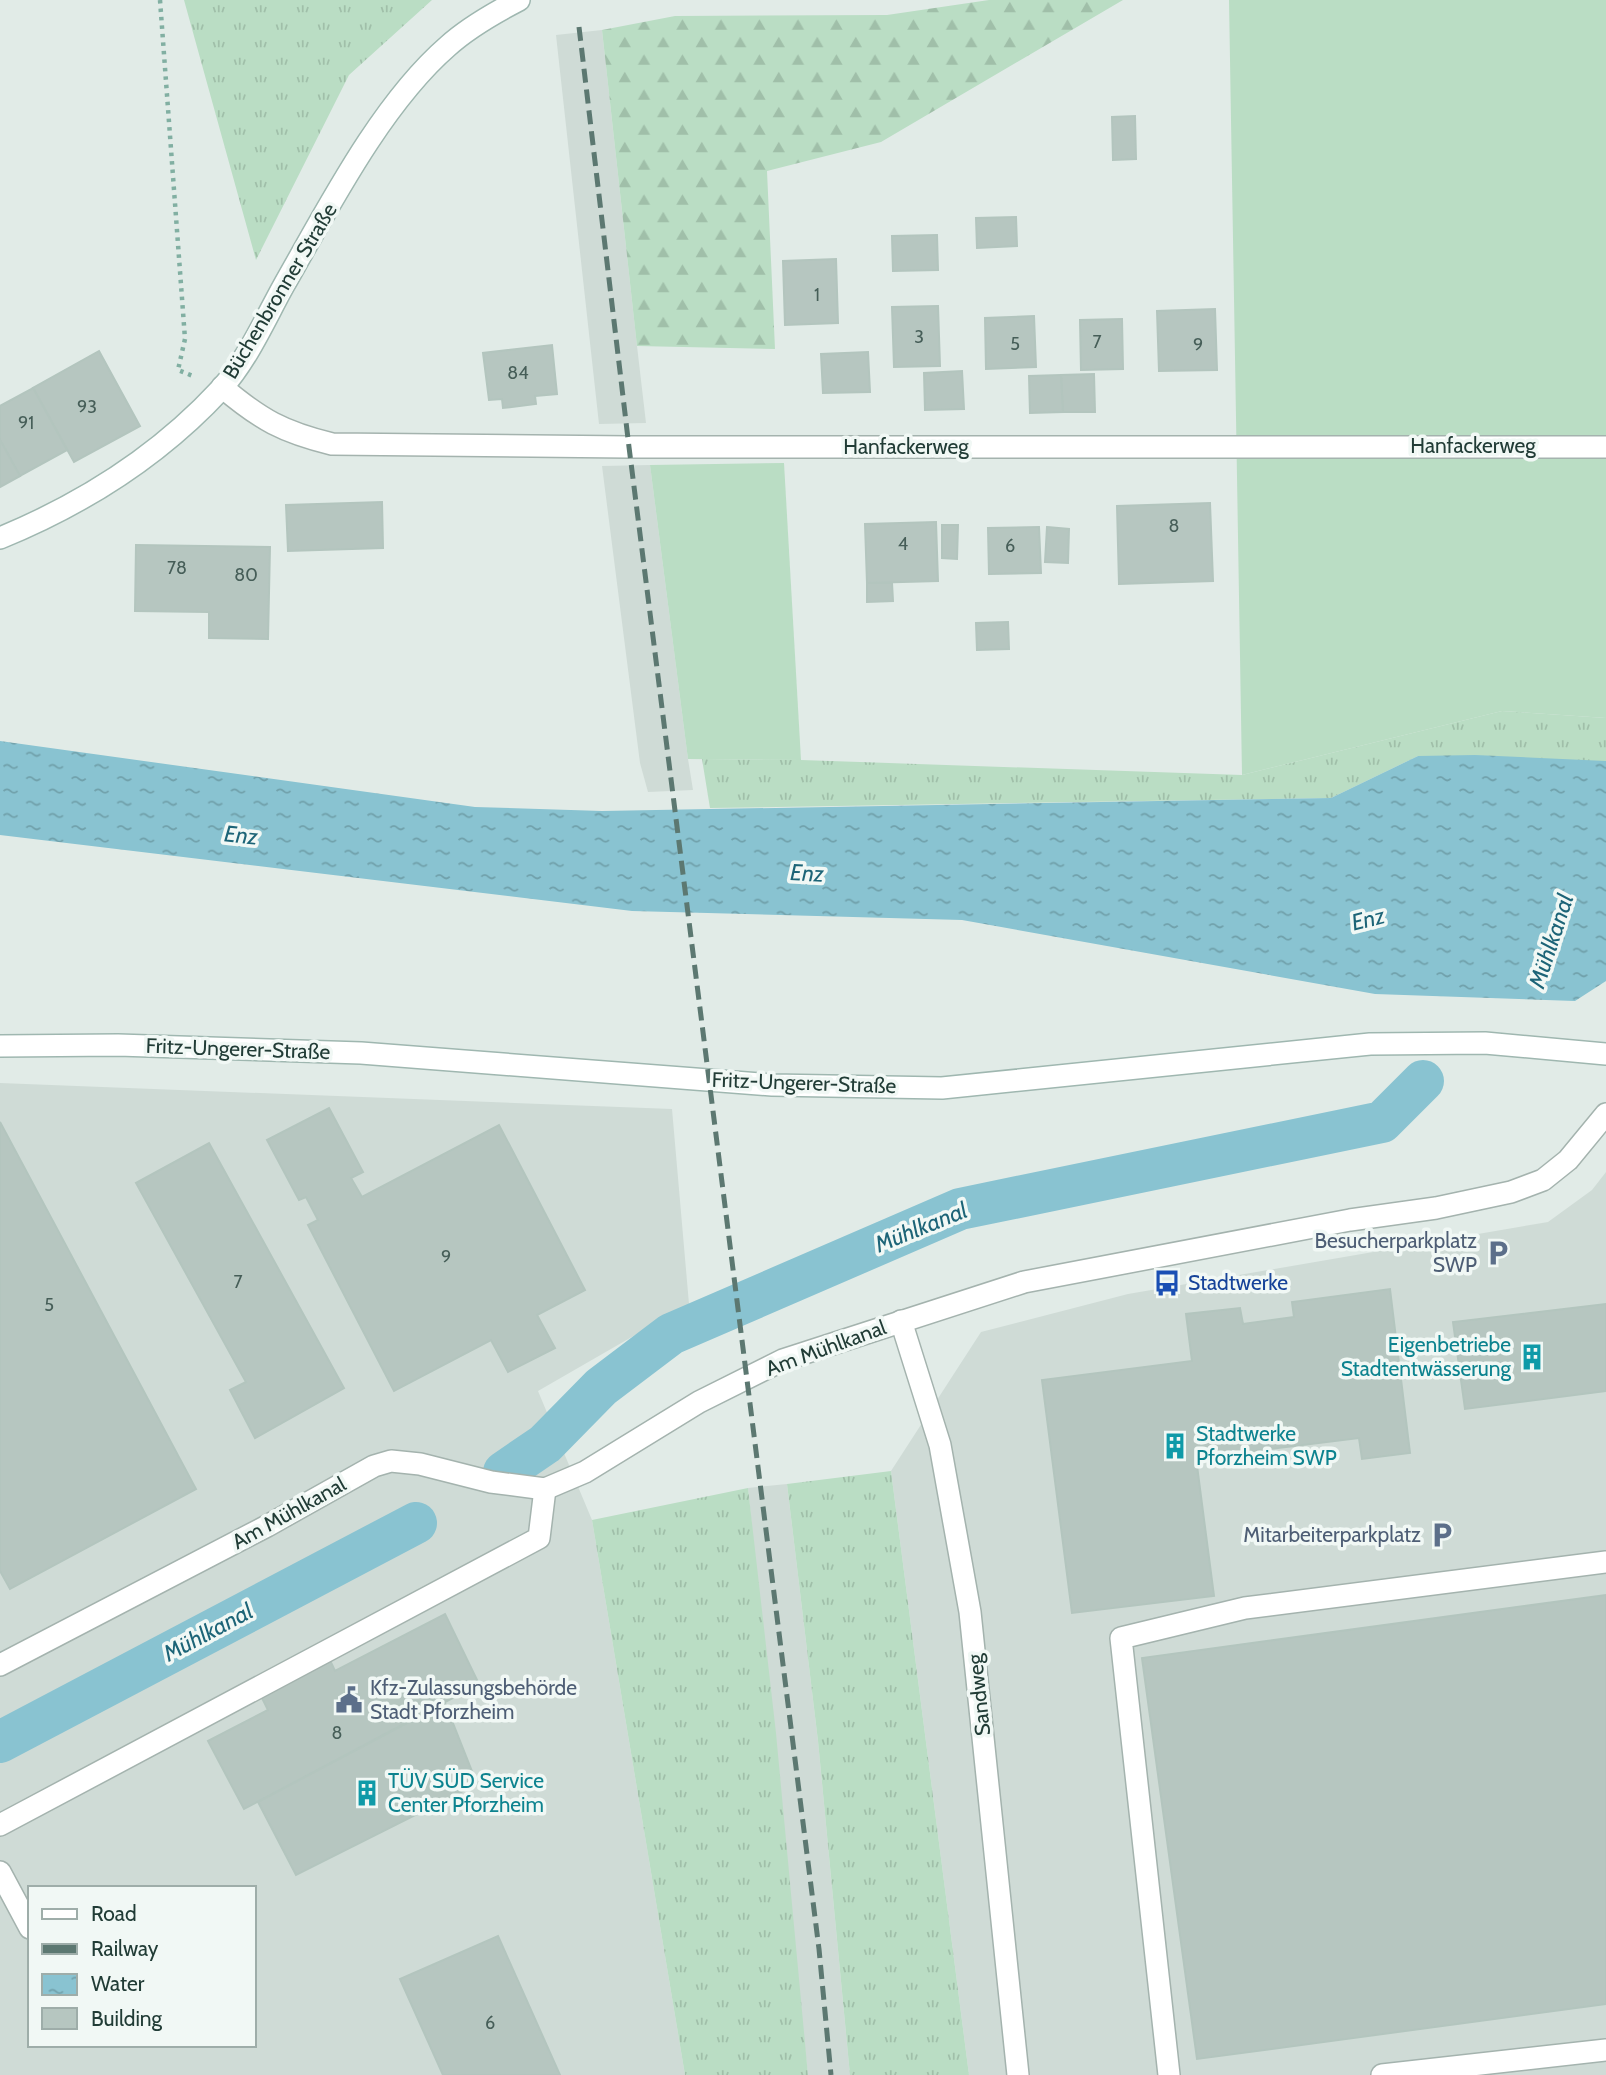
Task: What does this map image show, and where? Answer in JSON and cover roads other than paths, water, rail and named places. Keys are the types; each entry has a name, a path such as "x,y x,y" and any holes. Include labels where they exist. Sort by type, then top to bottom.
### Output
{"street":[{"name":"Büchenbronner Straße","path":"0,538 48,519 152,455 222,387 246,353 310,239 391,110 448,45 482,20 519,0"},
{"name":"Hanfackerweg","path":"222,387 254,413 290,434 332,444 629,447 1606,447"},
{"name":"Fritz-Ungerer-Straße","path":"0,1046 118,1045 361,1053 772,1084 942,1088 1370,1044 1485,1043 1606,1054"},
{"name":"Am Mühlkanal","path":"0,1665 267,1526 374,1466 391,1461 441,1467 491,1482 545,1489 585,1472 699,1402 783,1360 1024,1282 1511,1192 1543,1180 1568,1160 1606,1114"},
{"name":"Sandweg","path":"901,1321 940,1445 970,1612 1018,2075"},
{"path":"0,1825 539,1538 545,1489"},
{"path":"1169,2075 1121,1638 1245,1608 1606,1562"},
{"path":"0,1872 28,1924"},
{"path":"1382,2075 1606,2050"}],"water":[{"name":"Enz","path":"0,741 475,807 602,811 1331,798 1418,756 1475,755 1606,761 1606,981 1575,1001 1375,994 962,920 632,911 0,835"}],"waterway":[{"name":"Mühlkanal","path":"504,1472 545,1444 601,1387 671,1334 960,1209 1382,1122 1423,1081"},
{"name":"Mühlkanal","path":"0,1742 416,1523"}],"railway":[{"path":"579,27 629,447 819,1949 831,2075"}],"place":[{"name":"Besucherparkplatz SWP","path":"1498,1253"},
{"name":"Stadtwerke","path":"1167,1283"},
{"name":"Eigenbetriebe Stadtentwässerung","path":"1532,1357"},
{"name":"Stadtwerke Pforzheim SWP","path":"1175,1446"},
{"name":"Mitarbeiterparkplatz","path":"1442,1535"},
{"name":"Kfz-Zulassungsbehörde Stadt Pforzheim","path":"349,1700"},
{"name":"TÜV SÜD Service Center Pforzheim","path":"367,1793"}]}
